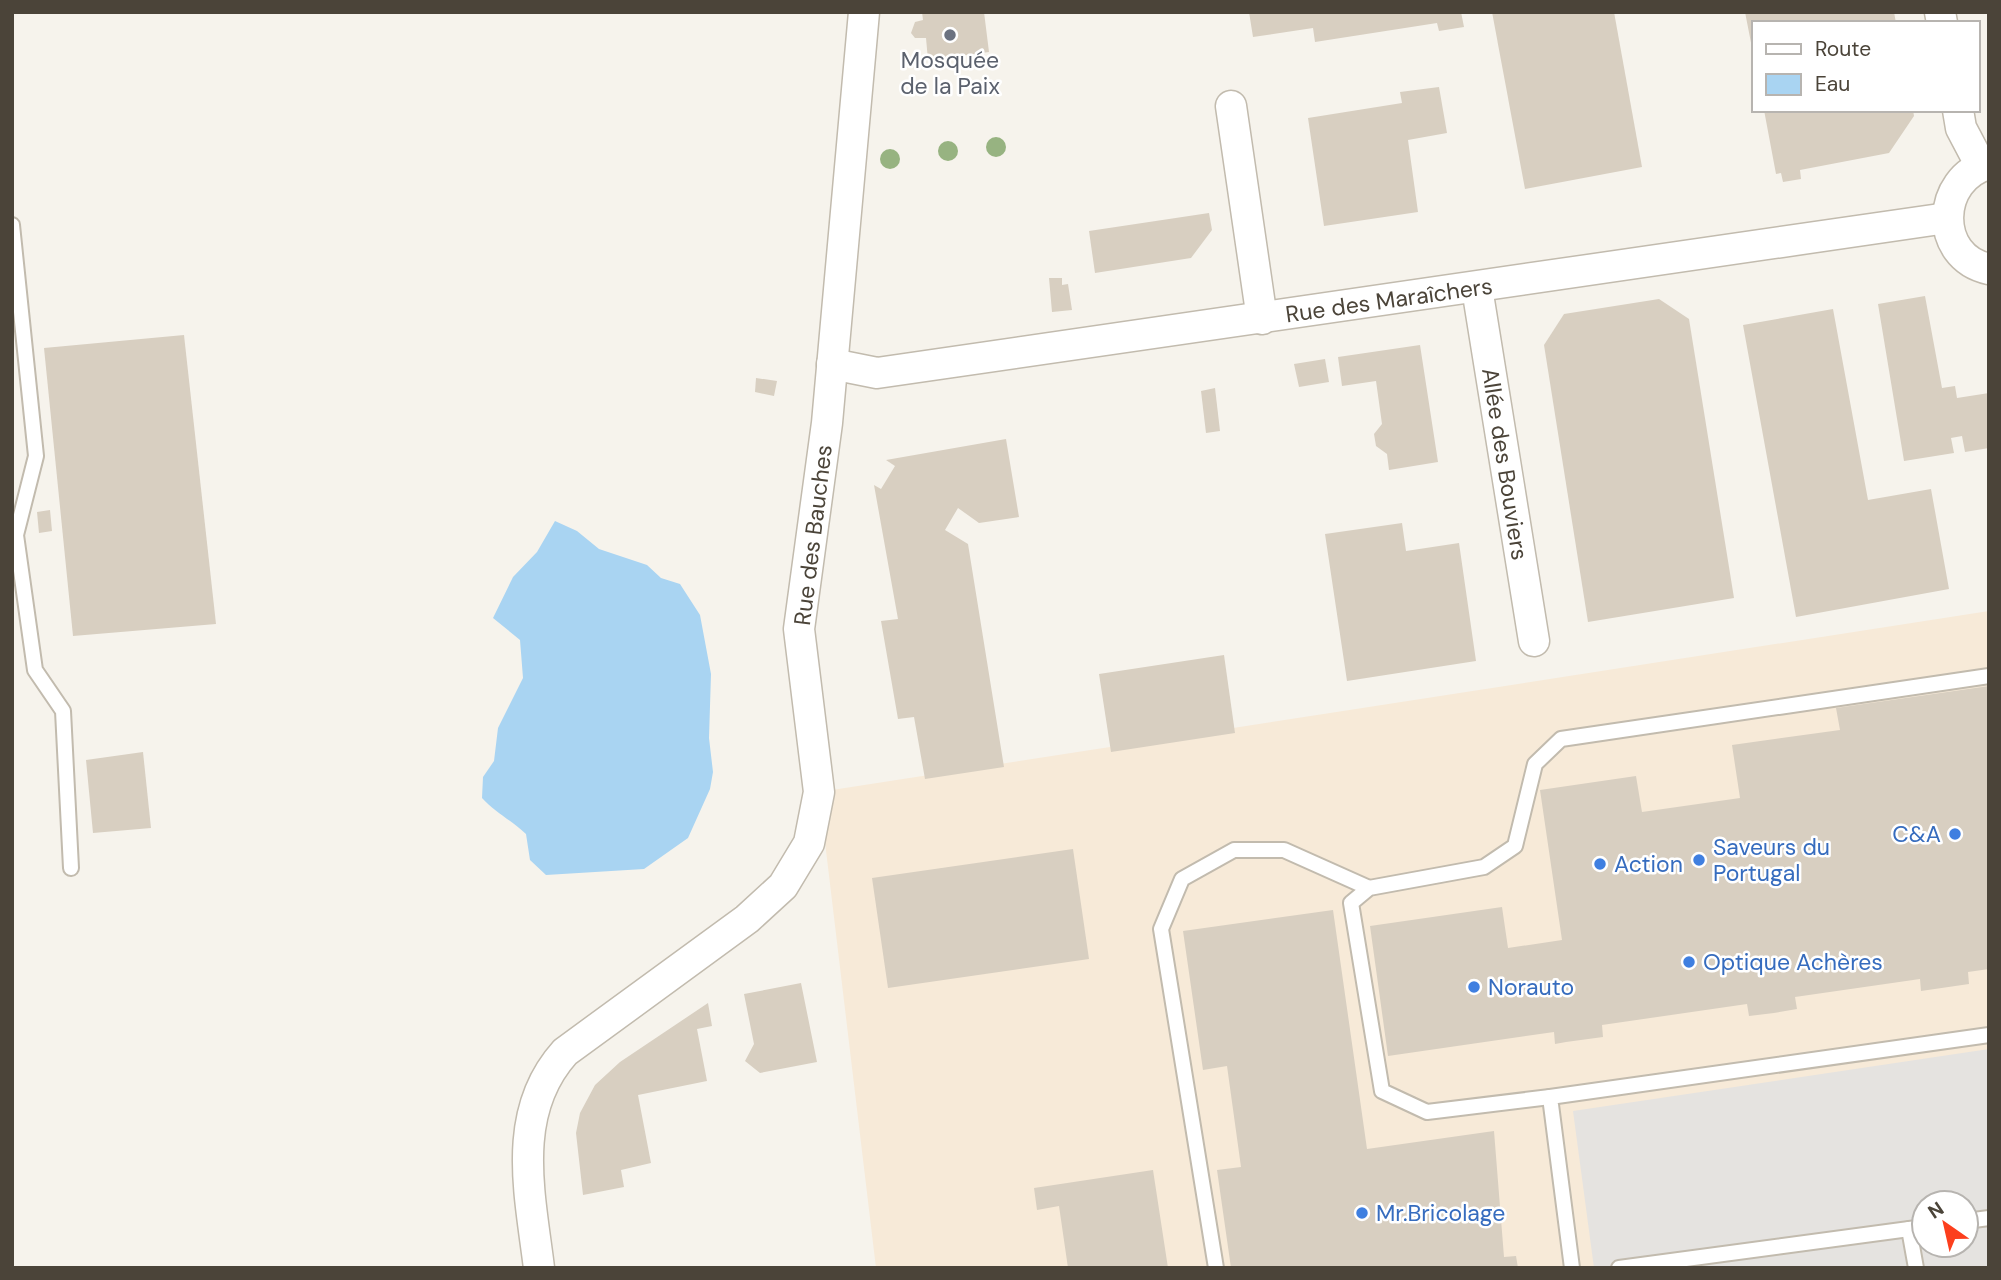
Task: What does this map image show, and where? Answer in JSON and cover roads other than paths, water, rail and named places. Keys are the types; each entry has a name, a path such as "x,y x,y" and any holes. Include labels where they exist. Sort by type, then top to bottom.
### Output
{"street":[{"name":"Rue des Bauches","path":"539,1268 527,1169 534,1099 547,1072 565,1052 747,919 783,886 809,843 818,792 799,629 832,364 864,12"},
{"path":"1231,106 1262,318"},
{"path":"1958,112 1961,128 1985,165 1966,175 1956,187 1949,202 1947,218 1958,249 1969,261 1989,269"},
{"name":"Rue des Maraîchers","path":"832,364 877,373 1947,218"},
{"name":"Allée des Bouviers","path":"1477,288 1534,641"}],"lane":[{"path":"12,225 36,456 16,535 35,670 63,711 71,868"},
{"path":"1989,676 1561,739 1535,764 1515,846 1483,867 1369,888 1350,903 1382,1091 1427,1112 1989,1035"},
{"path":"1216,1268 1161,929 1182,879 1234,850 1284,849 1369,888"},
{"path":"1550,1097 1572,1268"},
{"path":"1619,1268 1910,1229"}],"water":[{"path":"555,521 577,531 599,549 647,565 661,578 680,584 700,615 711,674 709,738 713,772 710,789 688,838 644,869 546,875 530,860 526,834 482,798 483,777 494,761 498,728 523,678 520,640 493,618 513,577 537,552"}],"place":[{"name":"Mosquée de la Paix","path":"950,35"},
{"name":"C&A","path":"1955,834"},
{"name":"Saveurs du Portugal","path":"1699,860"},
{"name":"Action","path":"1600,864"},
{"name":"Optique Achères","path":"1689,962"},
{"name":"Norauto","path":"1474,987"},
{"name":"Mr.Bricolage","path":"1362,1213"}]}
